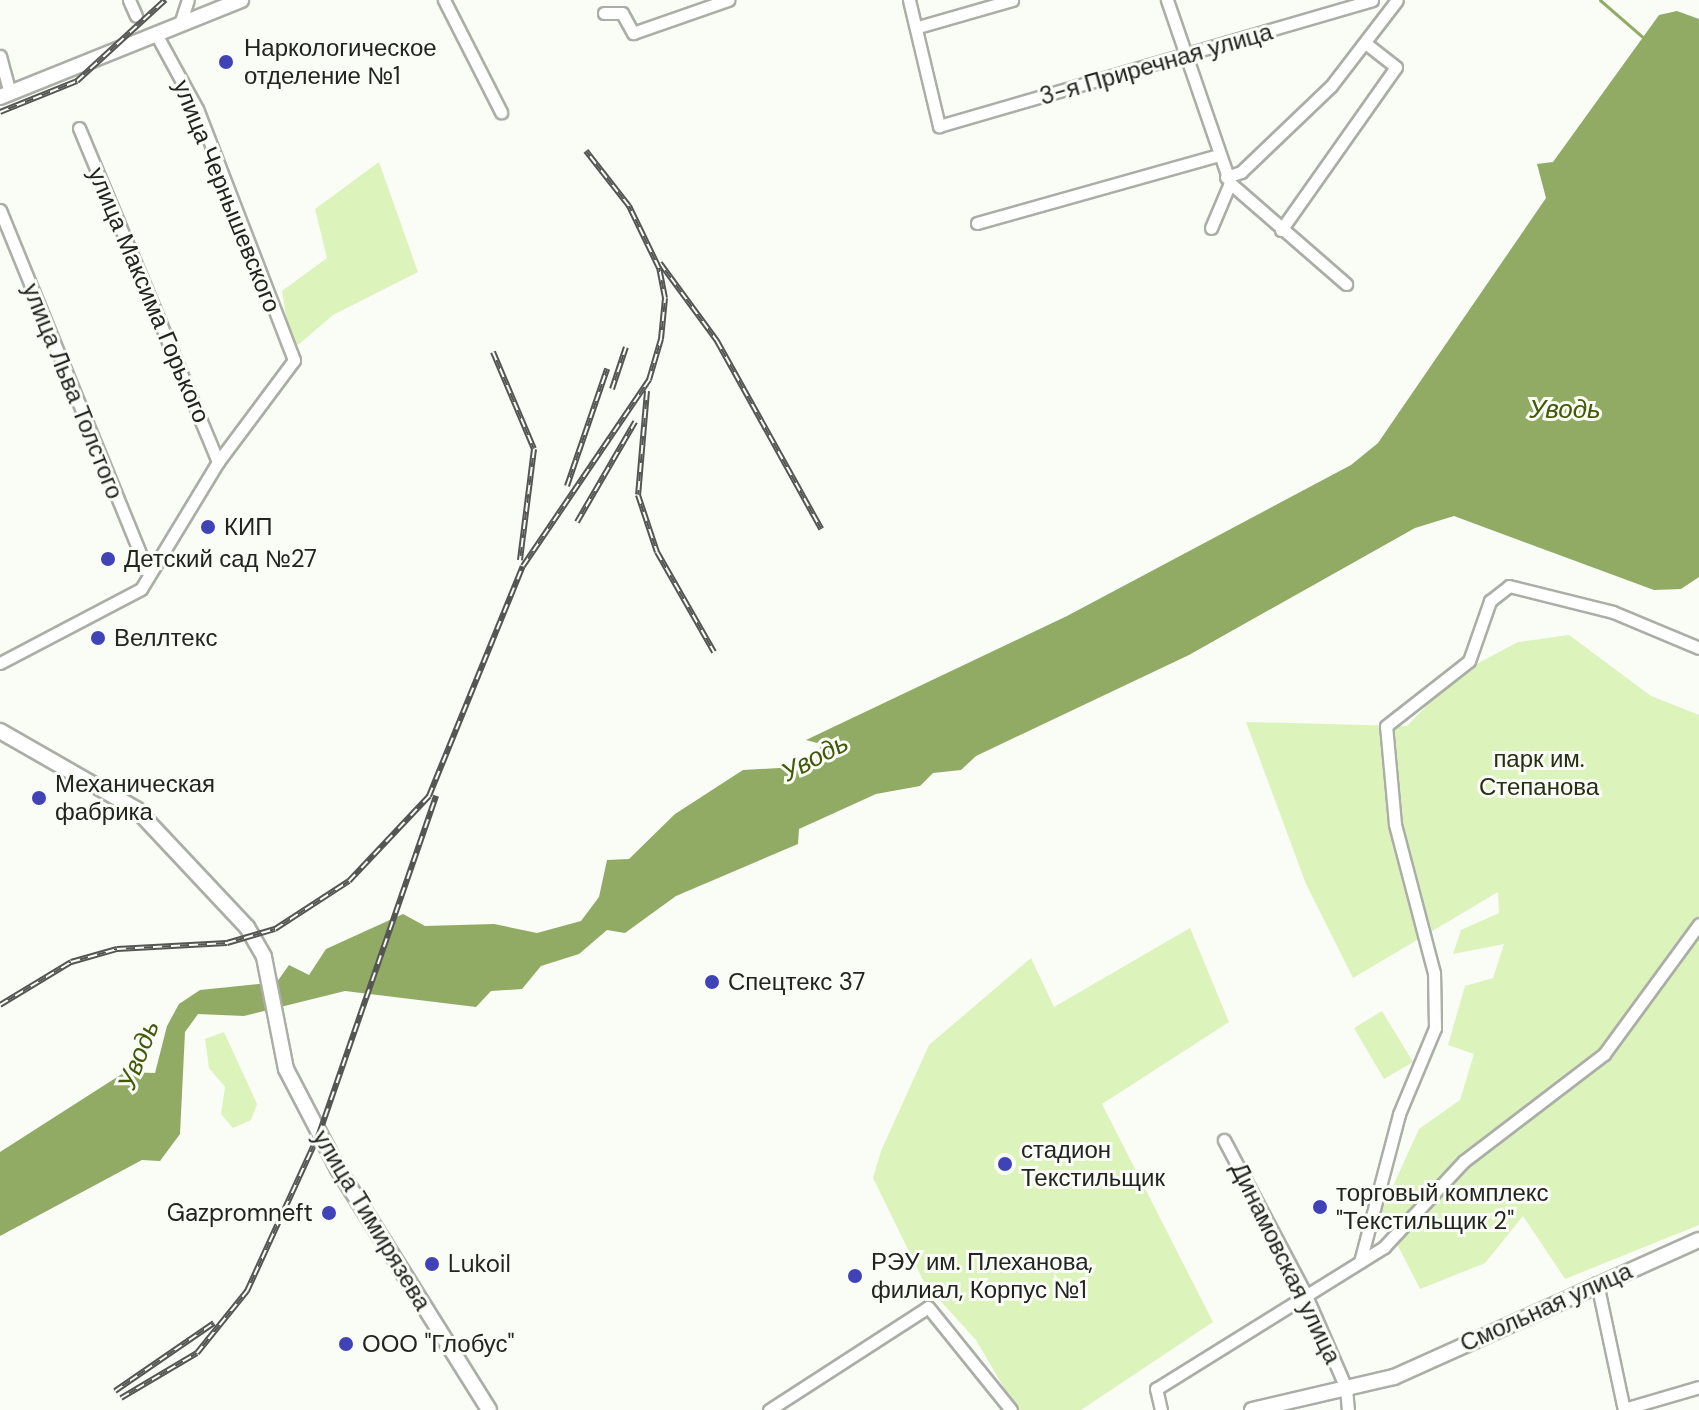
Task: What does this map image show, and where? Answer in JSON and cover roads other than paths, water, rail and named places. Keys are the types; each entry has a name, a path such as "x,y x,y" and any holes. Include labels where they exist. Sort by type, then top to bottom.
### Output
{"main road":[{"path":"5,95 241,0"},
{"name":"улица Тимирязева","path":"0,731 136,809 241,920 267,972 273,1022 286,1069 338,1169 489,1410"},
{"name":"Смольная улица","path":"1252,1410 1394,1377 1597,1283 1699,1240"}],"street":[{"path":"129,0 136,16"},
{"path":"180,24 188,0"},
{"path":"444,0 501,112"},
{"path":"604,13 622,13 633,33 728,0"},
{"path":"909,0 918,27 1012,0"},
{"path":"1167,0 1216,156 1228,180 1281,230 1346,284"},
{"name":"3-я Приречная улица","path":"918,27 939,126 1372,0"},
{"path":"1211,228 1228,180 1241,172 1331,86 1397,0"},
{"name":"улица Чернышевского","path":"156,34 197,109 294,360 218,462"},
{"path":"1281,230 1396,67 1365,43"},
{"path":"0,56 5,95"},
{"name":"улица Максима Горького","path":"79,128 218,462"},
{"path":"977,223 1216,156"},
{"name":"улица Льва Толстого","path":"0,210 148,572"},
{"path":"0,663 141,589 148,572 218,462"},
{"path":"1360,1262 1399,1114 1435,1028 1434,973 1402,865 1386,726 1469,661 1490,601 1509,586 1613,612 1699,648"},
{"path":"1161,1410 1156,1389 1304,1291 1322,1292 1398,1235 1464,1161 1604,1054 1699,924"},
{"name":"Динамовская улица","path":"1224,1140 1304,1291 1346,1388 1348,1410"},
{"path":"1597,1283 1624,1410 1699,1387"},
{"path":"769,1410 928,1307 1011,1410"}],"water":[{"name":"Уводь","path":"1677,11 1699,19 1699,577 1681,589 1654,590 1454,516 1415,528 1189,655 976,756 961,770 933,773 920,786 876,794 799,829 798,844 676,896 625,933 607,930 579,954 541,966 522,989 491,991 476,1007 345,991 244,1016 198,1014 185,1032 180,1134 160,1161 142,1160 0,1236 0,1152 125,1072 155,1073 167,1026 179,1004 200,990 277,982 289,965 309,975 326,949 403,914 425,926 494,924 537,933 581,921 599,897 607,860 629,859 675,814 743,770 815,766 821,744 806,740 1067,616 1351,465 1378,443 1546,198 1537,164 1553,162 1659,15"}],"waterway":[{"path":"1600,0 1645,39"}],"railway":[{"path":"0,112 77,81 165,0"},
{"path":"0,1005 71,962 117,949 227,943 275,929 349,881 429,796 523,566 649,380 661,339 665,298 659,268 629,206 586,151"},
{"path":"660,263 717,341 821,529"},
{"path":"612,389 626,347"},
{"path":"493,352 534,449 520,560"},
{"path":"567,486 607,369"},
{"path":"647,391 638,495 657,552 714,652"},
{"path":"577,522 635,422"},
{"path":"121,1398 197,1353 247,1291 319,1134 436,796"},
{"path":"115,1391 214,1323"}],"place":[{"name":"Наркологическое отделение №1","path":"226,62"},
{"name":"КИП","path":"208,527"},
{"name":"Детский сад №27","path":"108,559"},
{"name":"Веллтекс","path":"98,638"},
{"name":"Механическая фабрика","path":"39,798"},
{"name":"Спецтекс 37","path":"712,982"},
{"name":"стадион Текстильщик","path":"1005,1164"},
{"name":"торговый комплекс \"Текстильщик 2\"","path":"1320,1207"},
{"name":"Gazpromneft","path":"329,1213"},
{"name":"Lukoil","path":"432,1264"},
{"name":"РЭУ им. Плеханова, филиал, Корпус №1","path":"855,1276"},
{"name":"ООО \"Глобус\"","path":"346,1344"}],"park label":[{"name":"парк им. Степанова","path":"1539,773"}]}
